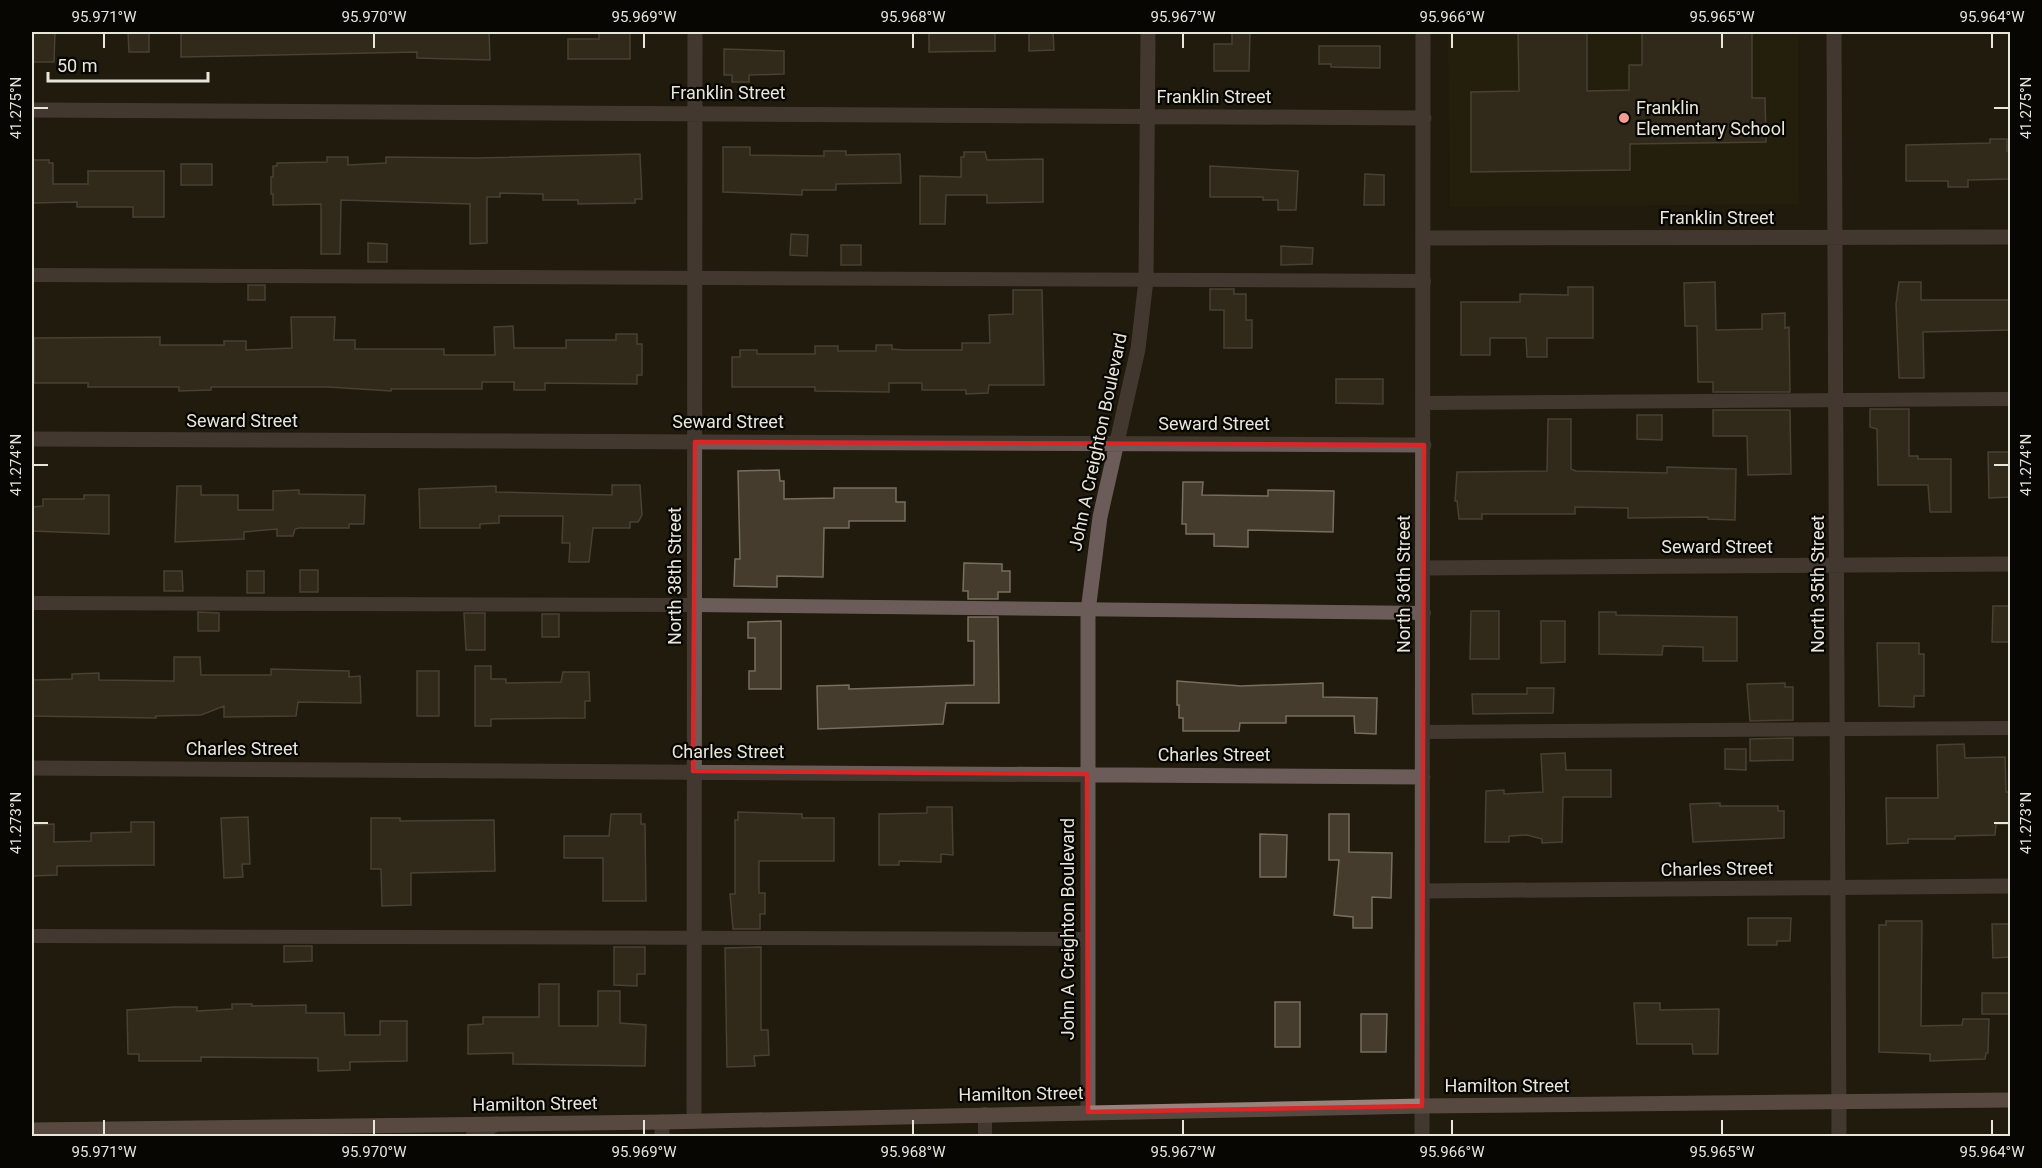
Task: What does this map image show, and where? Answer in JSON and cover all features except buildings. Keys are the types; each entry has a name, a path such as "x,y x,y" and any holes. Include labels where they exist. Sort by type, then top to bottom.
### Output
{"main road":[{"name":"Hamilton Street","path":"32,1130 497,1124 662,1129 694,1120 1422,1106 2010,1100"}],"street":[{"name":"North 38th Street","path":"694,1120 696,32"},
{"name":"John A Creighton Boulevard","path":"1088,1112 1088,610 1100,517 1138,349 1146,280 1148,32"},
{"name":"North 36th Street","path":"1422,1137 1423,32"},
{"name":"North 35th Street","path":"1834,32 1839,1137"},
{"name":"Franklin Street","path":"32,110 696,112 1424,118"},
{"name":"Franklin Street","path":"1424,238 2010,237"},
{"name":"Seward Street","path":"32,439 1424,445"},
{"name":"Seward Street","path":"1424,568 2010,564"},
{"name":"Charles Street","path":"32,768 1423,777"},
{"name":"Charles Street","path":"1423,891 2010,886"},
{"path":"473,1137 497,1124"}],"lane":[{"path":"32,275 695,276 1424,281"},
{"path":"1424,403 2010,399"},
{"path":"32,603 694,605 1424,613"},
{"path":"1423,732 2010,728"},
{"path":"32,936 1087,939"},
{"path":"985,1114 985,1137"}],"highlighted area":[{"path":"695,442 1424,445 1422,1106 1088,1112 1087,774 693,771"}],"shaded area":[{"name":"Franklin Elementary School","path":"1448,32 1798,32 1799,204 1450,207"}],"place":[{"name":"Franklin Elementary School","path":"1624,118"}]}
